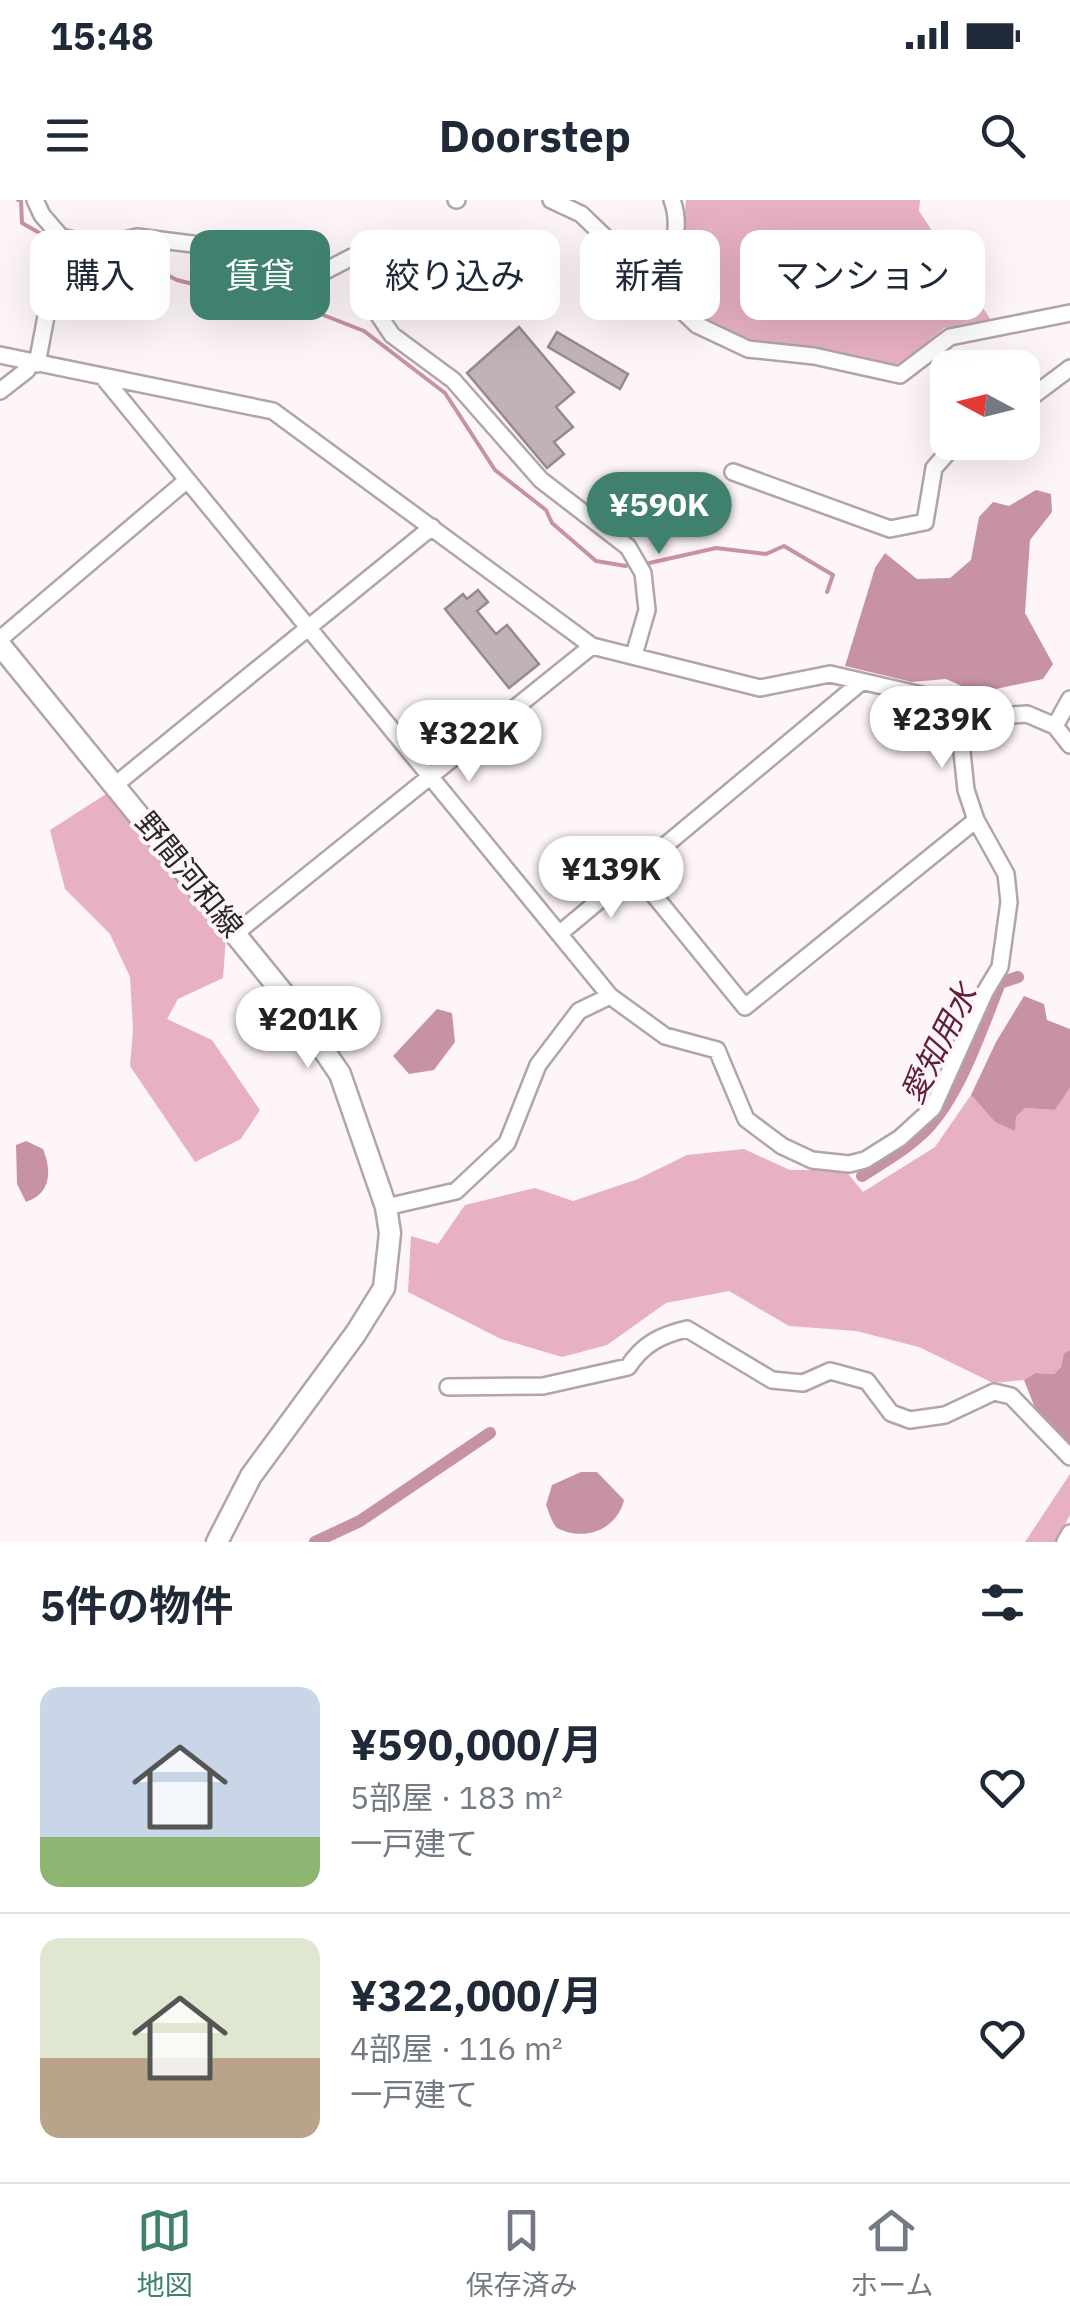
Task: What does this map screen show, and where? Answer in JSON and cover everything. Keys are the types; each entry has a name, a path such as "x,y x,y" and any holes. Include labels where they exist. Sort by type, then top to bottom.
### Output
{"main road":[{"name":"野間河和線","path":"0,642 292,1004 340,1074 386,1207 390,1233 384,1288 356,1334 251,1476 217,1542"}],"street":[{"path":"35,200 56,230"},
{"path":"551,200 581,214 598,230"},
{"path":"672,200 678,215 676,230"},
{"path":"170,241 272,254 298,272 320,274 352,256 380,266 384,286 378,314 392,335 454,380 541,480 628,547 642,574 647,610 634,654"},
{"path":"692,320 748,349 814,356 900,375 950,337 1070,312"},
{"path":"0,392 34,363 43,320"},
{"path":"0,356 274,411 592,646 760,688 830,674 926,696 956,706 969,718 1027,714 1055,726 1070,745"},
{"path":"1040,390 1070,368"},
{"path":"103,377 610,996 665,1036 717,1050 746,1119 782,1146 812,1160 848,1164 865,1160 900,1138 933,1108 1000,967 1010,902 1006,874 976,820 966,790 962,752 969,718"},
{"path":"734,472 890,529 925,522 934,468 941,460"},
{"path":"0,642 186,482"},
{"path":"114,785 432,527"},
{"path":"236,933 592,646"},
{"path":"559,934 860,683"},
{"path":"1055,726 1070,699"},
{"path":"636,873 745,1007 976,820"},
{"path":"386,1207 456,1192 507,1143 538,1065 579,1010 610,996"},
{"path":"448,1387 543,1386 581,1380 628,1366 639,1351 664,1334 687,1330 772,1380 803,1382 830,1371 867,1382 891,1413 910,1420 945,1415 994,1392 1011,1396 1070,1456"},
{"path":"1066,1542 1070,1533"}],"shaded area":[{"path":"686,200 920,200 919,211 932,230 740,230 740,320 985,320 985,311 991,320 944,328 898,366 815,347 750,341 703,320 720,320 720,230 683,230"},
{"path":"1036,490 1051,494 1052,512 1030,540 1025,613 1053,664 1043,679 977,693 946,679 912,682 845,666 875,568 885,553 917,579 950,578 971,560 979,517 993,502 1009,506"},
{"path":"106,794 226,937 223,978 178,999 167,1019 212,1040 260,1110 241,1139 195,1162 130,1066 130,977 110,934 65,889 50,830"},
{"path":"1024,996 1044,1004 1047,1020 1070,1029 1070,1088 1055,1110 1025,1108 1016,1117 1015,1131 995,1122 971,1095"},
{"path":"437,1009 452,1013 455,1042 434,1070 409,1074 393,1056"},
{"path":"1070,1088 1070,1350 1064,1353 1061,1367 1054,1374 1035,1373 1024,1380 993,1383 919,1347 856,1331 789,1326 729,1291 666,1303 607,1345 562,1357 501,1339 408,1292 411,1236 438,1244 465,1205 535,1188 573,1201 638,1179 687,1155 744,1149 790,1170 845,1170 863,1192 935,1147 971,1095 995,1122 1014,1130 1016,1117 1025,1108 1055,1110"},
{"path":"26,1141 43,1149 48,1173 45,1188 26,1202 17,1184 16,1145"},
{"path":"1070,1350 1070,1445 1037,1413 1024,1380 1035,1373 1054,1374 1061,1367 1064,1353"},
{"path":"581,1472 597,1472 624,1500 607,1526 578,1534 557,1528 546,1505 552,1485"},
{"path":"1070,1474 1070,1515 1056,1542 1025,1542"}],"building":[{"path":"519,327 574,392 556,407 573,427 554,442 564,454 547,468 467,373"},
{"path":"557,332 628,374 620,389 548,347"},
{"path":"478,590 488,602 477,611 496,634 507,625 539,664 509,688 445,609 463,594 467,599"}],"waterway":[{"path":"18,200 22,223 34,230"},
{"path":"170,276 209,288 255,273 280,281 303,307 364,331 445,393 495,470 546,510 552,523 596,561 626,566"},
{"path":"645,564 716,548 766,554 784,546 833,575 827,592"},
{"name":"愛知用水","path":"862,1176 911,1143 938,1115 969,1060 1000,983 1018,977"},
{"name":"愛知用水","path":"315,1542 360,1521 490,1433"}]}
